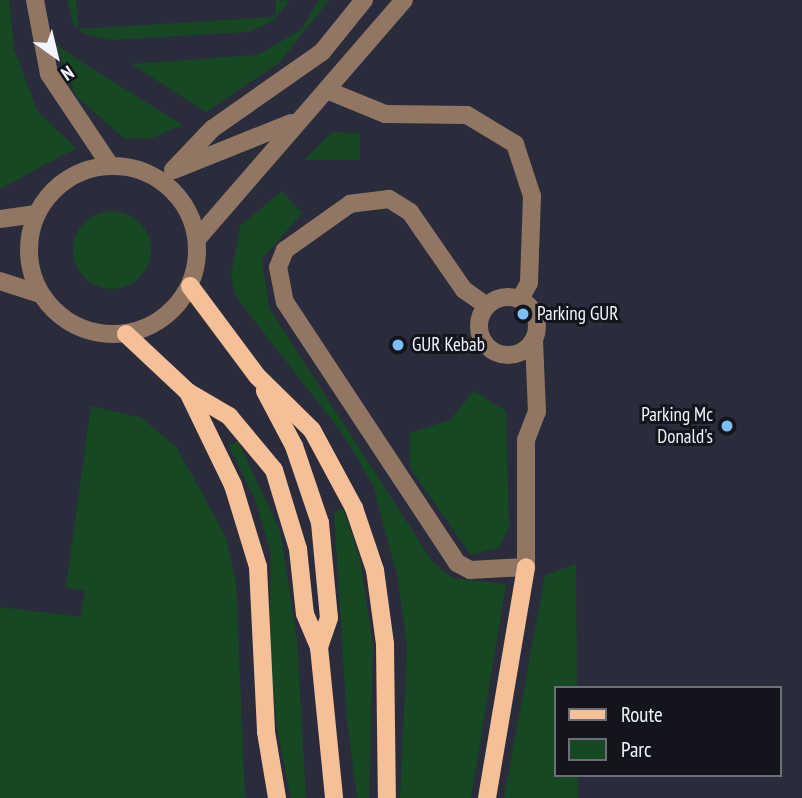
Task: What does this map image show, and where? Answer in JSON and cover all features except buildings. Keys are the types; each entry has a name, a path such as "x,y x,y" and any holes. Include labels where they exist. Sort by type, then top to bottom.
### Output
{"main road":[{"path":"190,286 257,376 294,446 320,523 329,618 320,647"},
{"path":"127,334 187,391 229,416 274,470 298,549 305,614 320,647 334,798"},
{"path":"257,376 312,430 344,487 375,570 386,644 387,798"},
{"path":"187,391 233,485 258,567 266,733 277,798"},
{"path":"487,798 526,567"}],"street":[{"path":"35,0 49,74 110,165"},
{"path":"173,170 212,129 322,52 364,0"},
{"path":"197,239 294,122 329,91 404,0"},
{"path":"329,91 385,114 467,115 515,144 531,196 529,283 520,299"},
{"path":"40,294 30,268 36,214 72,176 110,165 148,172 173,170 294,122"},
{"path":"0,281 40,294 77,327 127,334 164,318 190,286 197,239 183,204 148,172"},
{"path":"486,306 464,290 410,212 389,199 350,204 285,250 278,267 285,302 457,563 487,572 526,567 526,440 537,412 534,341 537,317 520,299 496,299 486,306 479,329 491,350 514,355 534,341"},
{"path":"0,219 36,214"}],"green space":[{"path":"0,0 9,0 14,49 38,112 76,148 0,189"},
{"path":"67,0 76,0 78,29 74,26"},
{"path":"276,0 289,1 273,21 248,32 112,40 85,34 78,29 275,17"},
{"path":"319,0 329,0 280,62 206,112 131,64 257,55 301,30"},
{"path":"55,44 183,125 152,138 125,139 76,96"},
{"path":"332,132 360,133 360,160 304,160"},
{"path":"282,191 302,213 262,259 269,308 432,561 452,578 506,584 471,798 400,798 407,647 398,579 373,485 342,433 236,297 231,276 240,226"},
{"path":"112,211 127,214 140,222 148,235 151,250 148,265 140,278 127,286 112,289 97,286 84,278 76,265 73,250 76,235 84,222 97,214"},
{"path":"474,391 506,411 509,527 499,547 471,555 410,468 410,433 450,420"},
{"path":"91,406 142,418 177,448 226,537 236,582 245,798 0,798 0,607 81,617 85,591 66,587"},
{"path":"238,441 280,531 297,639 306,798 291,798 277,729 269,648 271,554 255,499 229,446"},
{"path":"343,509 360,559 373,646 369,798 357,798 347,721 334,511"},
{"path":"576,564 577,686 554,686 554,777 578,777 578,798 504,798 545,575"}],"place":[{"name":"Parking GUR","path":"523,314"},
{"name":"GUR Kebab","path":"398,345"},
{"name":"Parking Mc Donald's","path":"727,426"}]}
